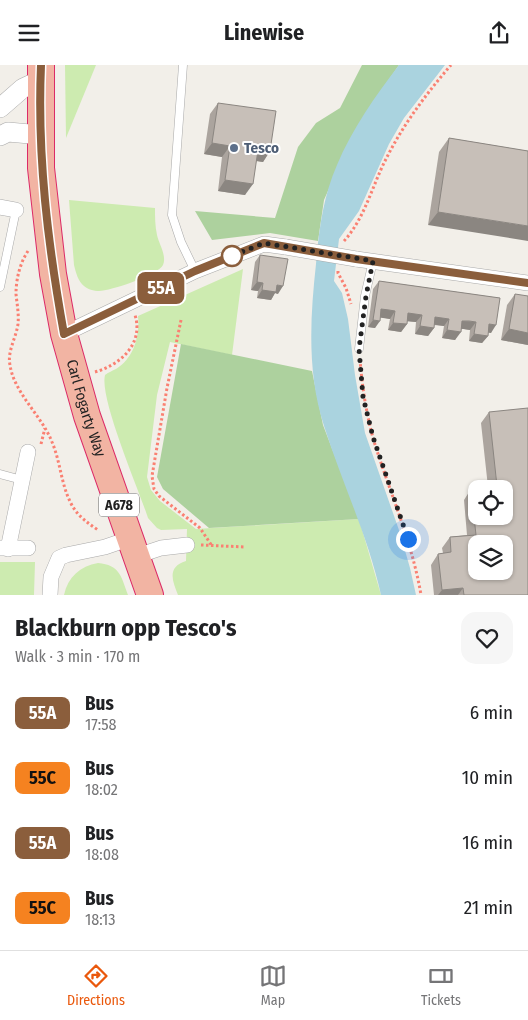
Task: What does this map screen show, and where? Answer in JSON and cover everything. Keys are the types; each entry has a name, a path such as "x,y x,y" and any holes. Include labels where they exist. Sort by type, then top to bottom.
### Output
{"highway":[{"name":"Carl Fogarty Way","path":"40,72 42,168 53,274 64,334 87,416 150,595"}],"street":[{"path":"0,108 40,72"},
{"path":"0,136 8,132 41,135"},
{"path":"0,207 16,210"},
{"path":"64,334 195,271 264,243 356,259 528,283"},
{"path":"28,453 4,549 28,548"},
{"path":"50,595 50,577 59,559 66,555 104,547 160,548 187,545"}],"lane":[{"path":"183,65 172,215 180,242 195,271"},
{"path":"0,287 16,210"},
{"path":"359,349 373,261"},
{"path":"0,474 22,479"}],"path":[{"path":"342,243 352,232 374,191 385,160 406,125 430,89 451,65"},
{"path":"28,251 18,276 16,293 18,321 9,364 18,387 41,421 52,442 64,492 78,514 98,530"},
{"path":"339,266 338,273 346,288 352,306"},
{"path":"76,378 115,365 127,352 135,336 137,321 130,303"},
{"path":"181,320 152,476 154,489 160,496 200,528 212,546"},
{"path":"359,349 363,397 373,437 408,539 421,595"},
{"path":"187,545 245,547"}],"green space":[{"path":"65,65 96,65 66,138"},
{"path":"362,65 399,65 353,134 324,200 318,241 270,233 212,240 195,211 275,218 298,147 316,123 340,108"},
{"path":"69,200 155,208 156,232 164,258 163,265 143,278 113,288 99,291 85,287 76,274 74,265"},
{"path":"243,269 232,355 170,342 157,395 147,477 151,490 160,501 196,529 359,519 381,595 178,595 173,575 176,567 186,561 187,529 161,530 148,518 114,423 105,387 105,375 122,364 131,353 137,339 138,316"},
{"path":"181,344 312,371 323,425 359,519 209,528 163,489 157,477"},
{"path":"0,562 35,562 34,595 0,595"},
{"path":"98,563 111,566 119,573 128,595 64,595 68,583 76,573 92,564"}],"water":[{"path":"399,65 445,65 404,118 389,144 359,211 339,239 334,281 342,293 348,319 365,433 400,533 416,595 381,595 362,531 324,426 312,366 311,325 320,226 332,177 357,125"}],"building":[{"path":"218,103 276,111 270,151 258,150 253,184 225,180 230,146 212,143"},
{"path":"449,138 528,151 528,226 438,212"},
{"path":"260,255 288,259 283,286 277,285 276,292 262,290 263,283 257,282"},
{"path":"379,281 500,298 496,325 489,324 488,336 474,334 476,322 469,321 462,321 461,332 447,330 449,319 435,317 434,328 420,326 422,315 408,313 407,324 393,323 395,311 381,309 380,321 373,320"},
{"path":"515,294 528,296 528,333 509,329"},
{"path":"528,408 528,595 464,595 463,588 442,590 438,554 451,552 450,537 468,536 468,580 513,580 513,535 476,535 475,525 513,525 513,480 496,480 489,412"}],"bus line":[{"name":"55A","path":"41,65 42,168 53,274 64,334 195,271 264,243 356,259 528,283"}],"place":[{"name":"Tesco","path":"234,148"}],"route":[{"path":"232,256 229,257 264,243 373,261 359,349 363,397 384,472 408,539"}]}
